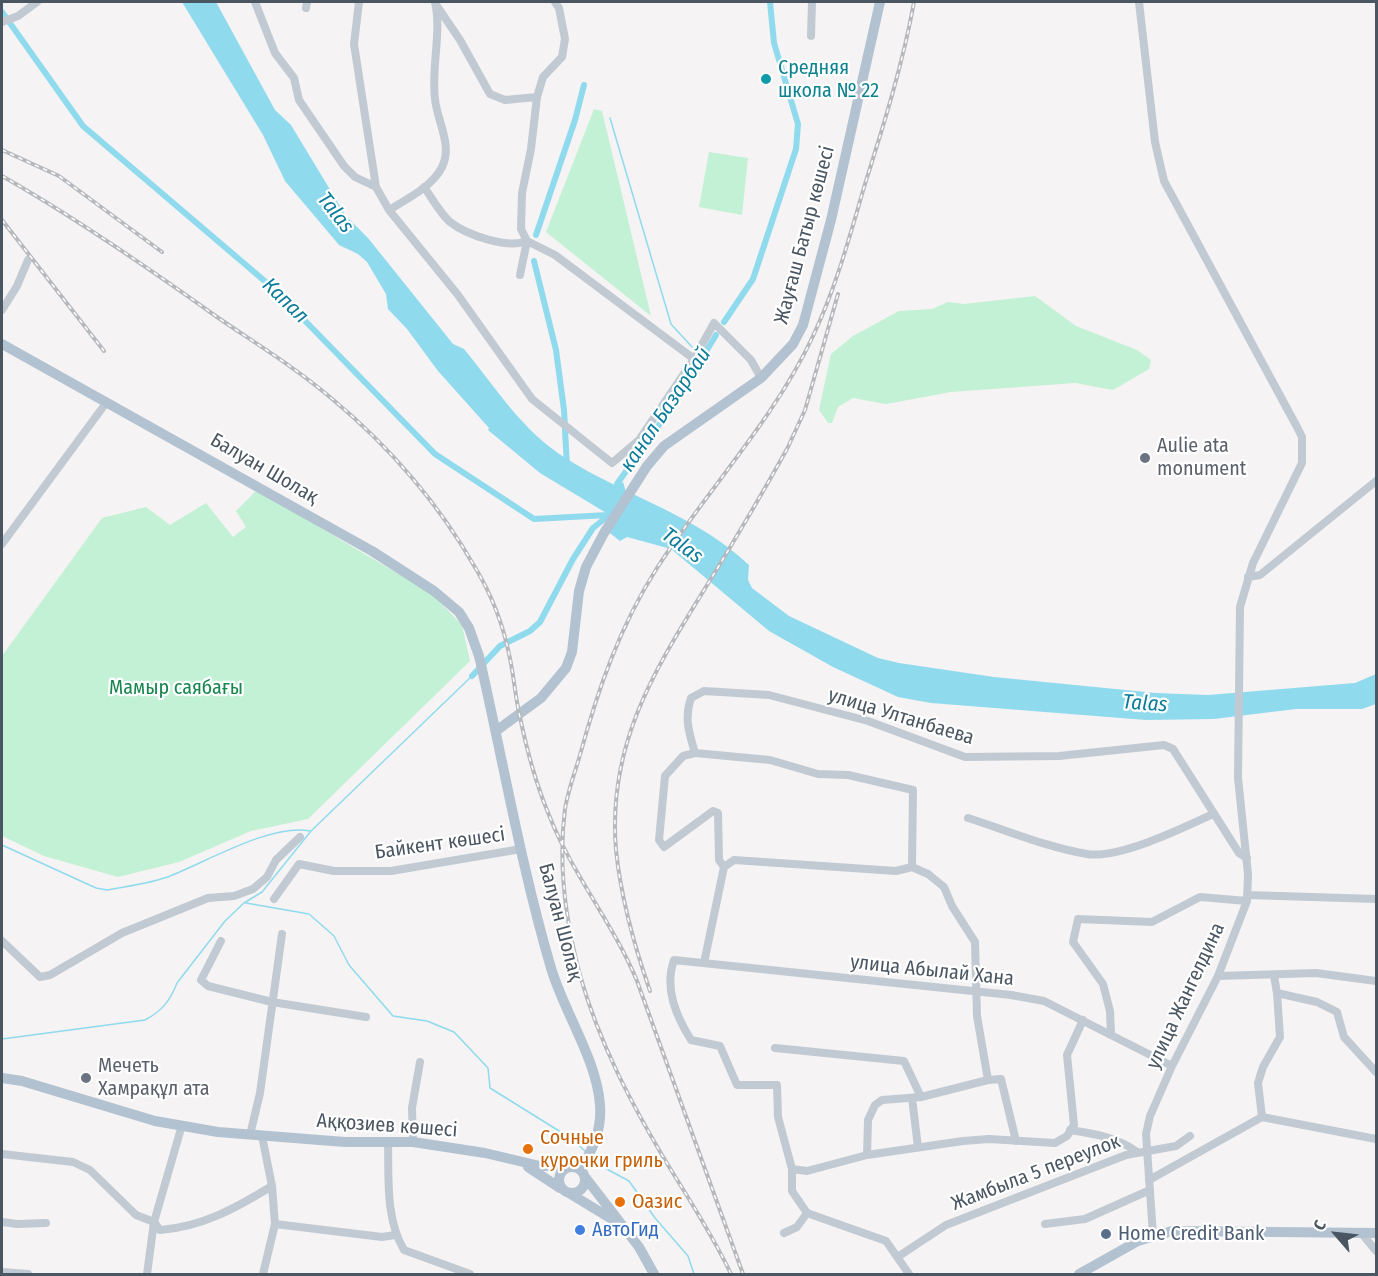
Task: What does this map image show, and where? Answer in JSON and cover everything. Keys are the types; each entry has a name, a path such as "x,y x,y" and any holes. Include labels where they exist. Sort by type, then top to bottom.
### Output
{"main road":[{"name":"Жауғаш Батыр көшесі","path":"495,731 542,698 566,668 574,635 579,591 586,567 604,533 638,479 664,446 761,378 793,344 803,325 831,220 880,2"},
{"name":"Балуан Шолақ","path":"2,344 372,551 434,591 459,612 469,628 479,656 521,849 552,970 596,1082 600,1106 599,1132 578,1171"},
{"name":"Аққозиев көшесі","path":"2,1078 22,1081 155,1121 218,1132 345,1142 413,1142 486,1153 540,1166 578,1171"},
{"name":"Аққозиев көшесі","path":"520,1162 622,1227"},
{"path":"578,1171 582,1189 566,1191 559,1176 563,1169 578,1171 639,1247 654,1275"},
{"path":"1086,1273 1153,1235 1190,1230 1363,1235 1377,1233"}],"street":[{"path":"3,22 18,16 37,2"},
{"path":"255,2 274,53 294,78 295,92 304,109 344,166 355,177 376,187"},
{"path":"359,2 354,44 376,187 389,210 458,295 532,399 612,463 639,440 694,359 714,323 751,360 761,378"},
{"path":"520,275 527,242 521,229 520,216 537,97 543,76 562,57 565,39 559,8 555,2"},
{"path":"811,36 812,2"},
{"name":"улица Жангелдина","path":"1139,2 1155,142 1164,182 1302,437 1304,449 1298,476 1248,577 1240,607 1238,733 1240,812 1247,858 1247,898 1218,976 1172,1066 1150,1116 1147,1149 1153,1235"},
{"path":"389,210 424,187 441,170 446,151 434,89 436,4"},
{"path":"436,4 460,40 490,94 506,100 537,97"},
{"path":"424,187 451,222 481,237 520,244 527,242 555,255 694,359"},
{"path":"2,310 17,286 28,260"},
{"path":"2,544 106,403"},
{"path":"1248,577 1260,575 1377,481"},
{"name":"улица Ултанбаева","path":"696,753 687,728 687,710 691,698 704,691 769,695 868,721 965,757 1059,756 1164,745 1173,749 1239,853 1247,858"},
{"path":"724,867 719,860 718,813 713,811 664,847 659,840 665,776 683,756 696,753 770,760 818,774 848,775 914,790 912,867"},
{"path":"968,818 1088,855 1110,854 1175,831 1213,814"},
{"path":"2,941 40,977 50,975 122,933 208,898 234,896 253,889 267,877 276,860 300,837"},
{"name":"Байкент көшесі","path":"273,899 299,864 334,871 391,871 521,849"},
{"path":"704,963 724,867 734,860 896,871 912,867 928,874 944,887 952,906 975,942 975,993 988,1080"},
{"path":"1111,1035 1110,1011 1103,984 1073,942 1078,920 1152,922 1200,897 1377,899"},
{"path":"250,1135 260,1093 282,934"},
{"path":"221,941 201,977 202,983 272,1002 366,1017"},
{"name":"улица Абылай Хана","path":"792,1169 778,1117 777,1085 737,1085 720,1047 691,1040 679,1021 672,997 670,971 674,960 1044,1001 1172,1066"},
{"path":"1218,976 1316,973 1377,981"},
{"path":"1262,1117 1258,1083 1263,1067 1280,1037 1274,976"},
{"path":"1277,993 1317,1002 1337,1011 1344,1037 1377,1072"},
{"path":"909,1275 899,1256 886,1241 807,1214 792,1191 792,1169 807,1171 867,1155 972,1140 1055,1143 1069,1133 1074,1125 1067,1055 1083,1020"},
{"path":"775,1048 904,1061 921,1097"},
{"path":"413,1142 412,1108 420,1062"},
{"path":"867,1155 868,1120 875,1105 882,1100 921,1097 988,1080 1001,1079 1016,1141"},
{"path":"912,1098 918,1147"},
{"path":"1149,1180 1262,1117 1377,1139"},
{"path":"147,1275 154,1222 182,1125"},
{"path":"1069,1133 1100,1134 1123,1142 1137,1152"},
{"path":"262,1136 272,1186 275,1224 263,1275"},
{"name":"Жамбыла 5 переулок","path":"899,1256 946,1225 1137,1152 1176,1146 1191,1136"},
{"path":"388,1141 390,1206 395,1235 404,1250 470,1275"},
{"path":"2,1154 73,1162 90,1170 136,1215 154,1222 160,1230 184,1228 242,1204 272,1186"},
{"path":"1044,1224 1085,1219 1150,1190"},
{"path":"784,1233 796,1227 807,1214"},
{"path":"2,1222 46,1222"},
{"path":"275,1224 382,1237 395,1235"},
{"path":"1363,1235 1377,1251"},
{"path":"2,1272 28,1275"}],"green space":[{"path":"594,109 602,111 651,316 546,232"},
{"path":"709,152 748,158 742,215 699,207"},
{"path":"1035,296 1076,326 1137,350 1151,360 1149,369 1113,390 1075,383 951,392 886,404 853,398 838,407 832,423 828,423 819,410 831,354 853,336 899,311 932,309 948,302 964,304"},
{"name":"Мамыр саябағы","path":"257,490 432,594 462,625 470,661 308,819 251,831 179,862 118,877 44,856 2,836 2,656 102,518 146,507 170,525 206,503 233,537 246,527 236,511"}],"water":[{"name":"Talas","path":"182,2 216,2 275,110 291,125 346,216 368,238 453,344 464,349 524,423 551,448 567,459 685,520 729,548 749,565 748,580 752,588 789,616 878,658 899,663 994,677 1156,693 1208,695 1355,683 1376,674 1376,704 1362,709 1296,709 1214,719 1146,720 931,703 898,697 833,667 769,631 671,549 627,537 620,541 606,530 608,514 540,473 488,430 489,428 438,371 407,329 388,309 386,294 367,262 358,254 339,245 285,181 263,135"}],"waterway":[{"name":"канал Базарбай","path":"724,322 753,279 796,149 798,124 774,43 770,2"},
{"name":"Капал","path":"2,12 83,126 274,289 435,454 534,519 608,515"},
{"path":"536,235 575,120 584,85"},
{"path":"610,118 671,324 692,347"},
{"path":"534,261 556,350 564,410 567,467"},
{"name":"канал Базарбай","path":"623,494 621,485 617,484 676,401 716,335"},
{"path":"472,676 500,646 530,631 540,622 573,559 593,528 608,516"},
{"path":"2,1039 145,1020 156,1013 168,1000 177,983 225,921 244,903 262,892 311,831 472,676"},
{"path":"2,845 96,888 107,890 162,879 258,838 295,830 310,831"},
{"path":"246,903 309,914 334,936 349,965 393,1016 427,1021 454,1032 488,1068 490,1088 572,1139 585,1151"},
{"path":"593,1158 603,1167 629,1181 655,1218 688,1256 694,1274"}],"railway":[{"path":"731,1274 629,1096 588,1000 575,955 567,914 562,850 565,809 594,706 611,658 632,612 676,539 779,397 797,367 821,318 842,261 886,116 914,2"},
{"path":"2,150 59,176 162,252"},
{"path":"2,176 111,244 318,387 393,456 429,499 462,545 487,589 503,632 518,709 544,803 558,837 637,981 743,1274"},
{"path":"2,220 104,351"},
{"path":"650,991 629,922 616,850 615,811 619,775 627,741 654,676 787,449 805,410 838,294"}],"place":[{"name":"Средняя школа № 22","path":"766,79"},
{"name":"Aulie ata monument","path":"1145,458"},
{"name":"Мечеть Хамрақұл ата","path":"86,1078"},
{"name":"Сочные курочки гриль","path":"528,1149"},
{"name":"Оазис","path":"620,1202"},
{"name":"АвтоГид","path":"580,1230"},
{"name":"Home Credit Bank","path":"1106,1234"}]}
